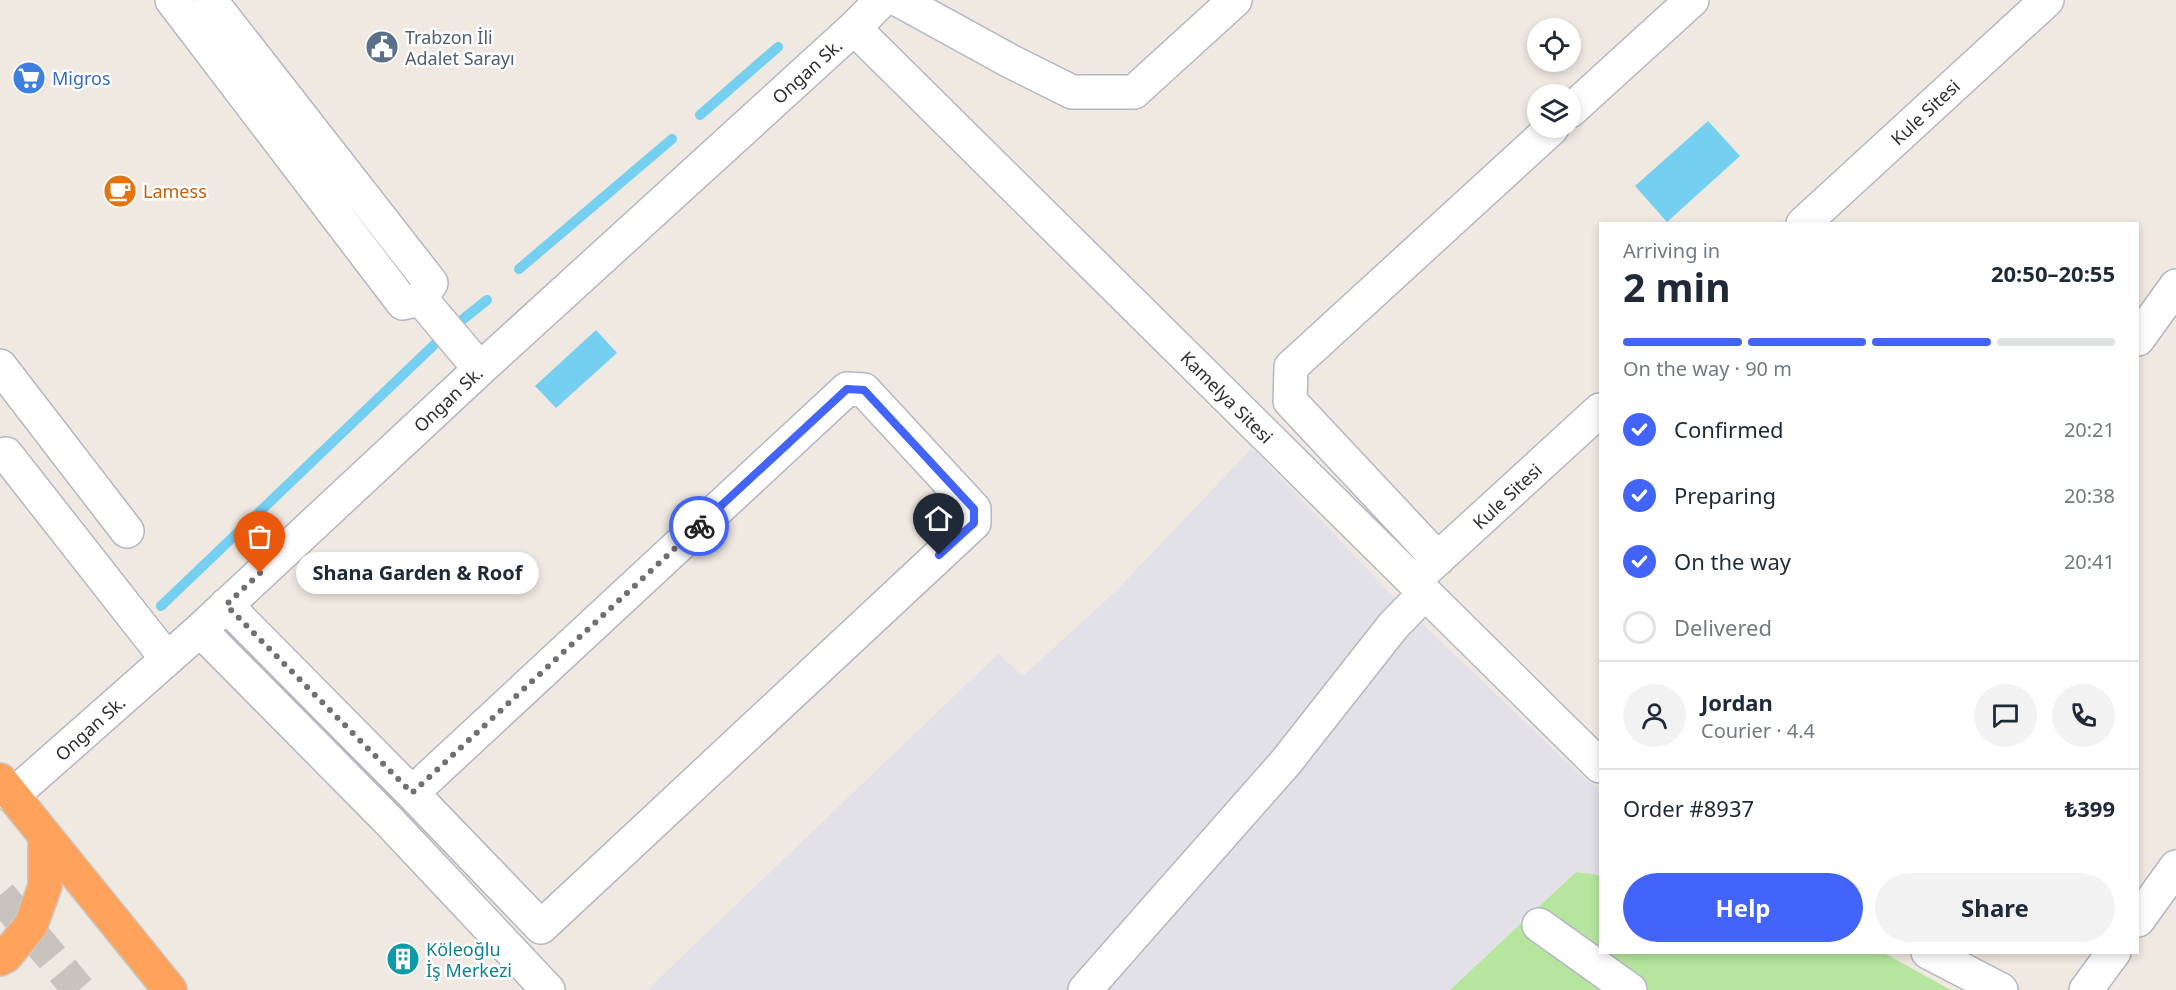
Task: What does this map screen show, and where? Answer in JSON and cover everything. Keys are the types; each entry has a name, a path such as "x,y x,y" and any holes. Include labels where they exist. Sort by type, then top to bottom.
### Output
{"highway":[{"path":"6,788 170,990"},
{"path":"0,959 6,956 31,924 35,915 45,886 45,838"}],"street":[{"path":"172,0 239,64 431,283 422,299 480,369"},
{"path":"210,0 239,64"},
{"name":"Ongan Sk.","path":"6,788 200,630 882,0"},
{"path":"899,0 1072,92 1134,92 1235,0"},
{"path":"1581,101 1692,0"},
{"name":"Kule Sitesi","path":"1805,222 2047,0"},
{"name":"Kamelya Sitesi","path":"854,28 1599,765"},
{"path":"1438,559 1290,401 1291,367 1541,138"},
{"path":"2139,338 2176,286"},
{"path":"0,366 127,531"},
{"path":"226,605 541,927 974,523 974,509 864,390 847,389 412,793"},
{"name":"Kule Sitesi","path":"1085,990 1287,762 1393,626 1438,559 1599,411"},
{"path":"6,454 167,659"},
{"path":"200,630 386,818 548,990"},
{"path":"2139,919 2176,867"},
{"path":"1539,924 1630,990"},
{"path":"1932,954 2001,990"},
{"path":"2086,990 2113,954"}],"shaded area":[{"path":"1252,448 1390,593 1583,777 1599,788 1599,875 1576,872 1450,990 647,990 998,654 1023,676 1115,592"}],"green space":[{"path":"1576,872 1599,875 1599,954 1886,954 1951,990 1450,990"}],"water":[{"path":"1708,121 1740,156 1667,222 1635,186"},
{"path":"596,330 617,353 556,408 535,386"}],"waterway":[{"path":"700,115 778,47"},
{"path":"519,269 672,139"},
{"path":"457,324 487,300"},
{"path":"161,606 436,343"}],"tunnel":[{"path":"0,895 79,990"}],"way so far":[{"path":"260,573 226,605 412,793 699,526"}],"place":[{"name":"Trabzon İli Adalet Sarayı","path":"382,47"},
{"name":"Migros","path":"29,78"},
{"name":"Lamess","path":"120,191"},
{"name":"Shana Garden & Roof","path":"260,573"},
{"name":"Köleoğlu İş Merkezi","path":"403,959"}],"route":[{"path":"699,526 847,389 864,390 974,509 974,523 939,555"}]}
